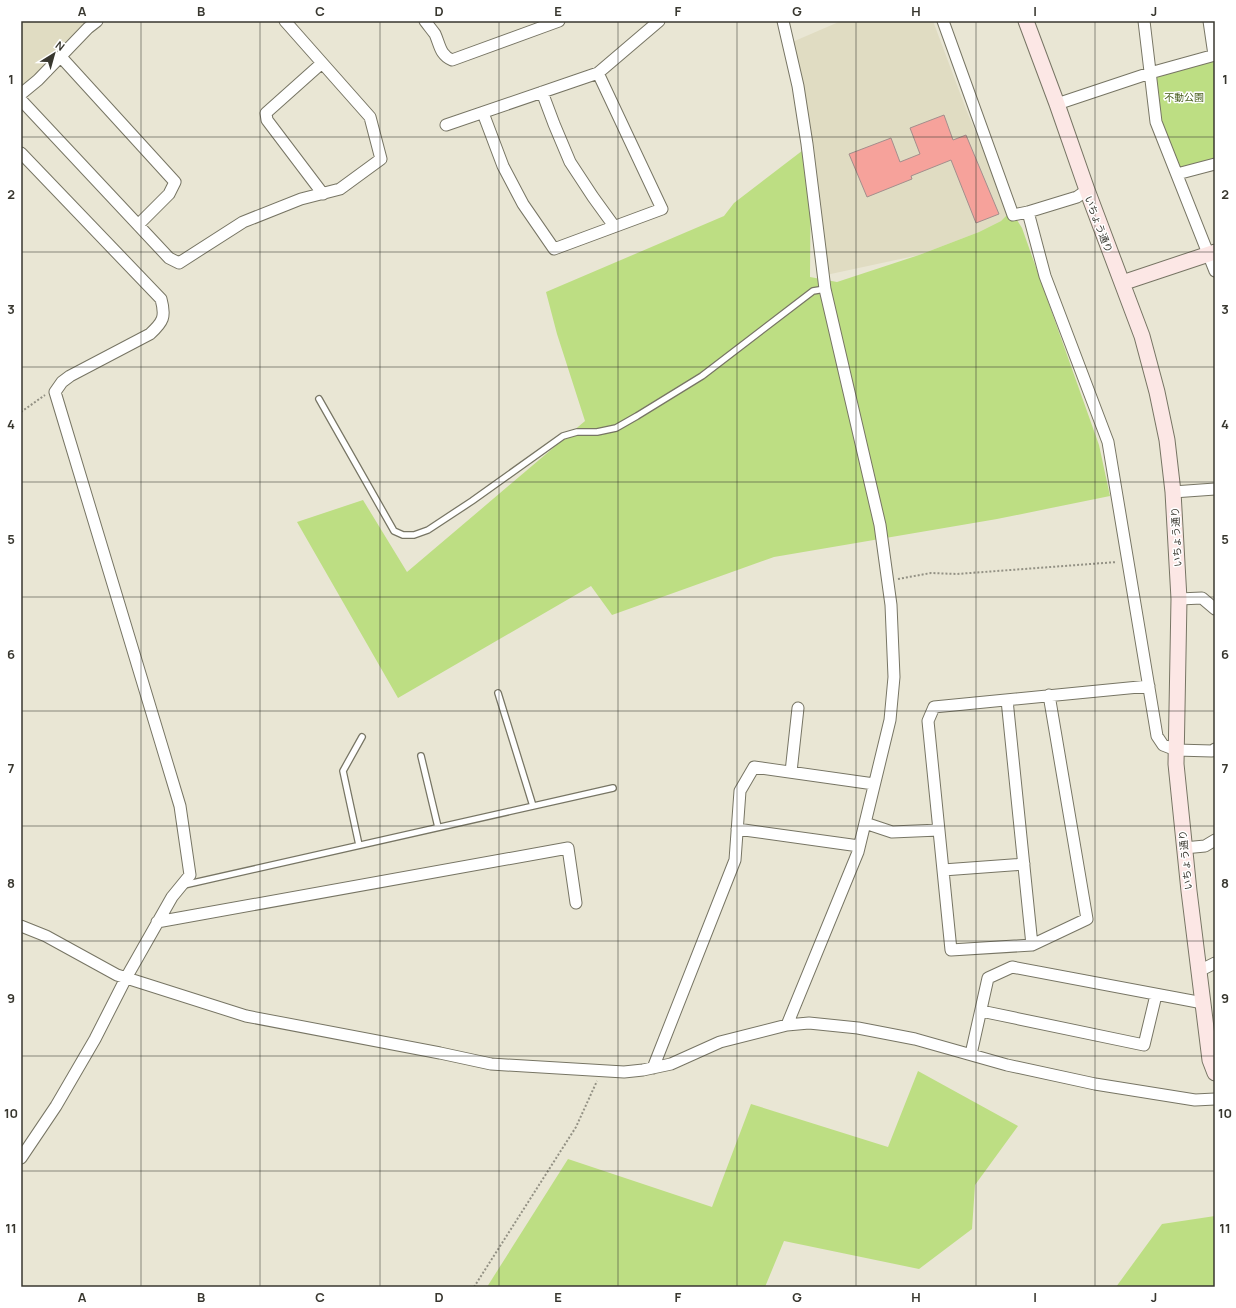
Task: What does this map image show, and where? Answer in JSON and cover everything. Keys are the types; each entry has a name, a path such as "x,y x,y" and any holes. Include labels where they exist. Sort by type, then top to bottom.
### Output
{"street":[{"path":"21,94 38,80 88,28 97,21"},
{"path":"21,100 169,258 179,263 243,222 302,199 340,189 381,159 370,117 285,21"},
{"path":"425,21 434,34 441,51 447,58 452,60 534,25 559,21"},
{"path":"446,125 598,73 659,21"},
{"path":"783,21 798,86 826,290 880,525 891,605 894,677 890,720 859,846 787,1025"},
{"path":"943,21 1013,215 1077,197 1087,190"},
{"name":"いちょう通り","path":"1026,21 1142,336 1157,392 1167,440 1173,492 1179,599 1176,764 1184,848 1210,1060 1215,1073"},
{"path":"1144,21 1156,122 1212,253 1215,271"},
{"path":"1057,104 1150,73 1214,55 1209,21"},
{"path":"61,57 174,182 169,194 138,225"},
{"path":"322,63 266,113 268,120 323,194"},
{"path":"483,113 503,166 523,204 554,249 662,209 598,73"},
{"path":"542,92 570,162 614,226"},
{"path":"21,153 161,298 164,310 161,324 150,334 70,376 62,382 55,392 180,806 190,875 172,897 126,978 77,1071 56,1106 21,1158"},
{"path":"1177,174 1215,164"},
{"path":"1028,212 1045,276 1108,442 1157,736 1163,745 1176,750 1212,751 1215,749"},
{"path":"1122,283 1212,253"},
{"path":"1173,492 1215,489"},
{"path":"1179,599 1202,598 1215,608"},
{"path":"1049,696 1087,919 1032,945 950,950 928,721 934,707 1149,686"},
{"path":"1007,700 1032,945"},
{"path":"791,772 798,708"},
{"path":"653,1068 735,860 740,791 754,767 874,784"},
{"path":"865,823 892,832 939,830"},
{"path":"737,829 859,846"},
{"path":"1184,848 1205,846 1215,840"},
{"path":"158,922 568,848 576,903"},
{"path":"943,870 1024,864"},
{"path":"21,926 46,936 117,975 246,1016 491,1064 624,1072 643,1070 671,1064 720,1042 787,1025 809,1024 858,1028 915,1039 1007,1065 1095,1084 1196,1100 1215,1099"},
{"path":"1199,971 1215,963"},
{"path":"971,1054 988,978 1012,967 1203,1003"},
{"path":"981,1011 1144,1045 1156,995"}],"lane":[{"path":"319,399 394,531 403,535 414,535 428,530 472,501 563,436 577,432 597,432 616,428 637,416 702,376 813,291 826,290"},
{"path":"498,693 533,806"},
{"path":"359,845 343,771 362,737"},
{"path":"421,756 438,827"},
{"path":"182,885 612,788"}],"path":[{"path":"21,412 46,394 55,392"},
{"path":"887,580 931,573 957,574 1128,561"},
{"path":"474,1287 576,1127 602,1071"}],"shaded area":[{"path":"21,21 93,21 21,91"},
{"path":"841,21 933,21 966,109 1009,213 1001,221 979,232 919,255 826,275 790,43"}],"green space":[{"name":"不動公園","path":"1215,55 1215,164 1177,174 1156,122 1150,73"},
{"path":"811,144 810,277 837,282 919,255 979,232 1001,221 1009,213 1017,220 1022,228 1099,445 1110,496 997,519 774,557 612,615 591,586 398,698 297,522 363,500 407,572 585,421 557,334 546,292 724,216 734,203"},
{"path":"918,1071 1018,1126 975,1185 972,1229 919,1269 784,1241 765,1287 487,1287 568,1159 712,1207 751,1104 888,1147"},
{"path":"1215,1216 1215,1287 1116,1287 1162,1224"}],"building":[{"path":"944,115 953,140 966,135 999,214 976,223 951,160 911,176 912,179 867,197 849,154 891,138 900,162 920,154 910,128"}]}
